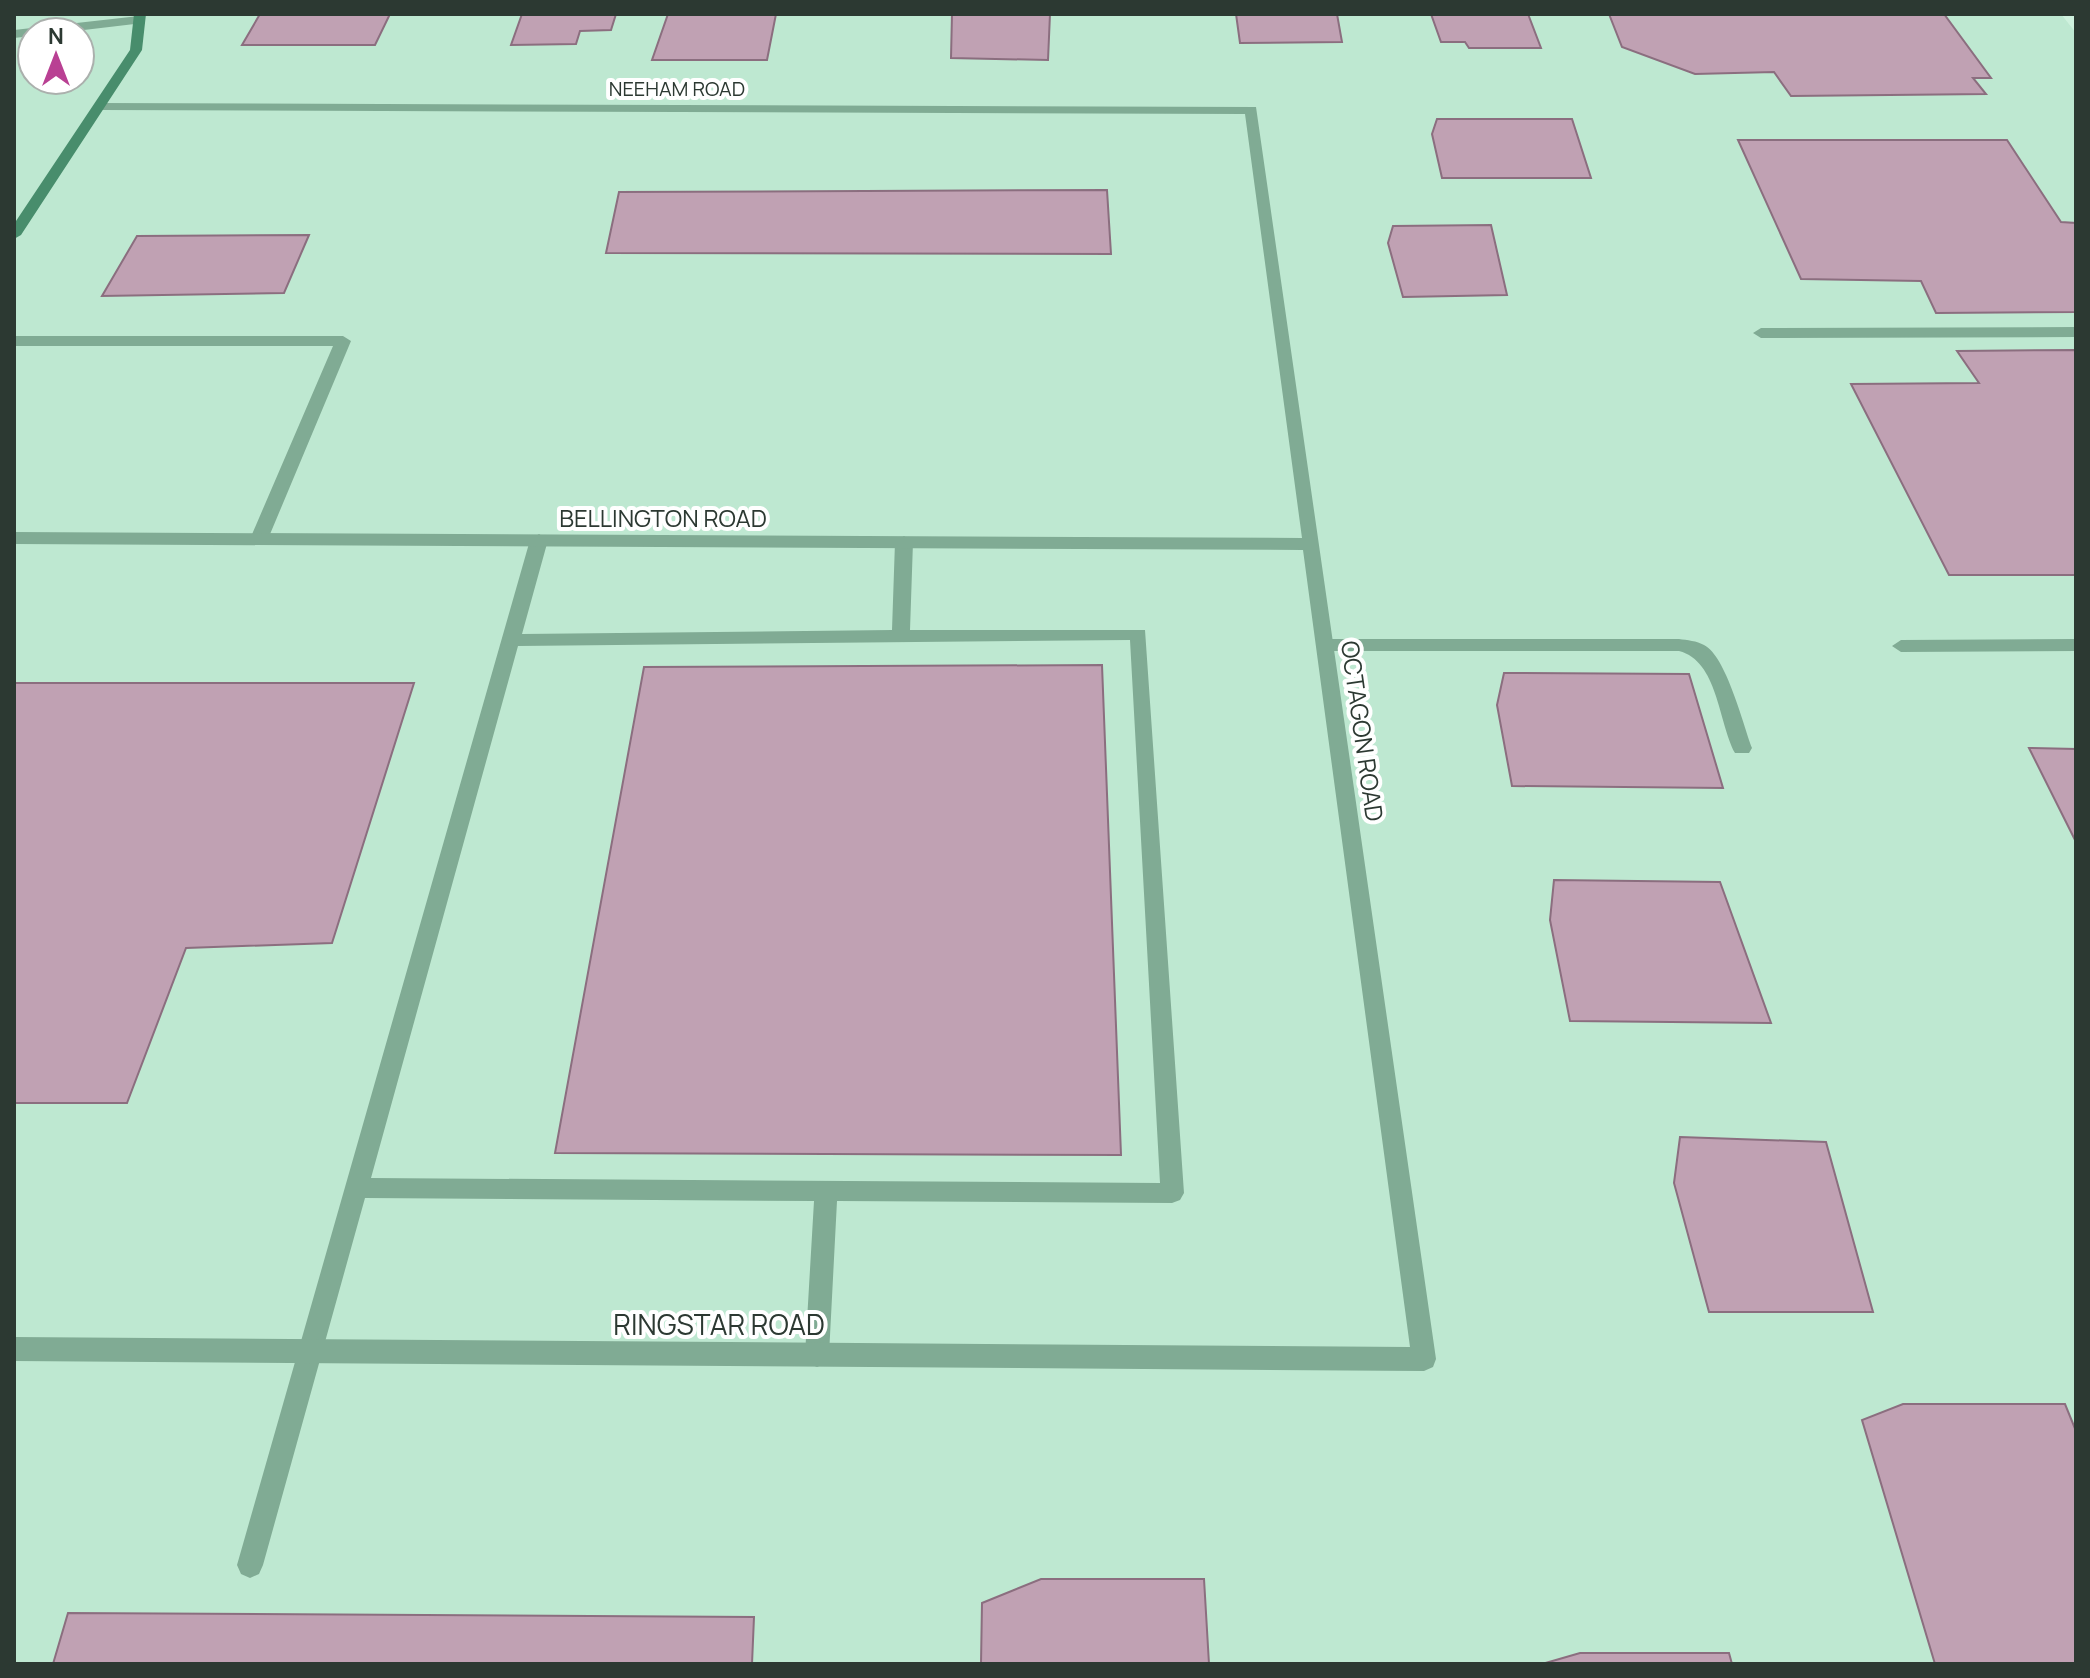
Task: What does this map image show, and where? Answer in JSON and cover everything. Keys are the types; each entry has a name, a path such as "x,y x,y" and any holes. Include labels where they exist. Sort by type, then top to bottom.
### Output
{"street":[{"path":"14,235 102,106 136,50 139,17 96,23"},
{"name":"NEEHAM ROAD","path":"102,106 1251,110"},
{"name":"OCTAGON ROAD","path":"1251,110 1424,1359"},
{"path":"1761,333 2076,332"},
{"path":"14,341 343,341 259,539"},
{"name":"BELLINGTON ROAD","path":"14,538 1311,544"},
{"path":"250,1565 539,540"},
{"path":"901,636 904,542"},
{"path":"357,1188 1172,1193 1139,634 511,640"},
{"path":"1325,645 1679,645 1700,650 1713,666 1742,748"},
{"path":"1901,646 2076,645"},
{"path":"817,1355 826,1191"},
{"name":"RINGSTAR ROAD","path":"14,1349 1424,1359"}],"shaded area":[{"path":"14,14 2061,14 2076,33 2076,1664 14,1664"}],"building":[{"path":"260,14 390,14 375,45 242,45"},
{"path":"522,14 616,14 611,30 580,31 576,44 511,45"},
{"path":"668,14 776,14 767,60 652,60"},
{"path":"952,14 1050,14 1048,60 951,58"},
{"path":"1236,14 1337,14 1342,42 1240,43"},
{"path":"1431,14 1528,14 1541,48 1469,48 1465,42 1441,42"},
{"path":"1609,14 1944,14 1991,78 1973,78 1986,94 1791,96 1774,72 1695,74 1622,47"},
{"path":"1437,119 1572,119 1591,178 1442,178 1432,134"},
{"path":"1738,140 2007,140 2061,222 2076,223 2076,312 1936,313 1921,281 1801,279"},
{"path":"1107,190 1111,254 606,253 619,192"},
{"path":"1491,225 1507,295 1403,297 1388,243 1393,226"},
{"path":"309,235 284,293 102,296 137,236"},
{"path":"2076,350 2076,575 1949,575 1851,384 1979,383 1957,351"},
{"path":"1102,665 1121,1155 555,1153 644,667"},
{"path":"1504,673 1689,674 1723,788 1512,786 1497,705"},
{"path":"14,683 414,683 332,943 186,948 127,1103 14,1103"},
{"path":"2029,748 2076,749 2076,842"},
{"path":"1554,880 1720,882 1771,1023 1570,1021 1550,920"},
{"path":"1680,1137 1826,1142 1873,1312 1709,1312 1674,1183"},
{"path":"1903,1404 2065,1404 2076,1431 2076,1664 1935,1664 1862,1420"},
{"path":"1041,1579 1204,1579 1209,1664 981,1664 982,1603"},
{"path":"68,1613 754,1617 752,1664 53,1664"},
{"path":"1580,1653 1729,1653 1732,1664 1542,1664"}]}
